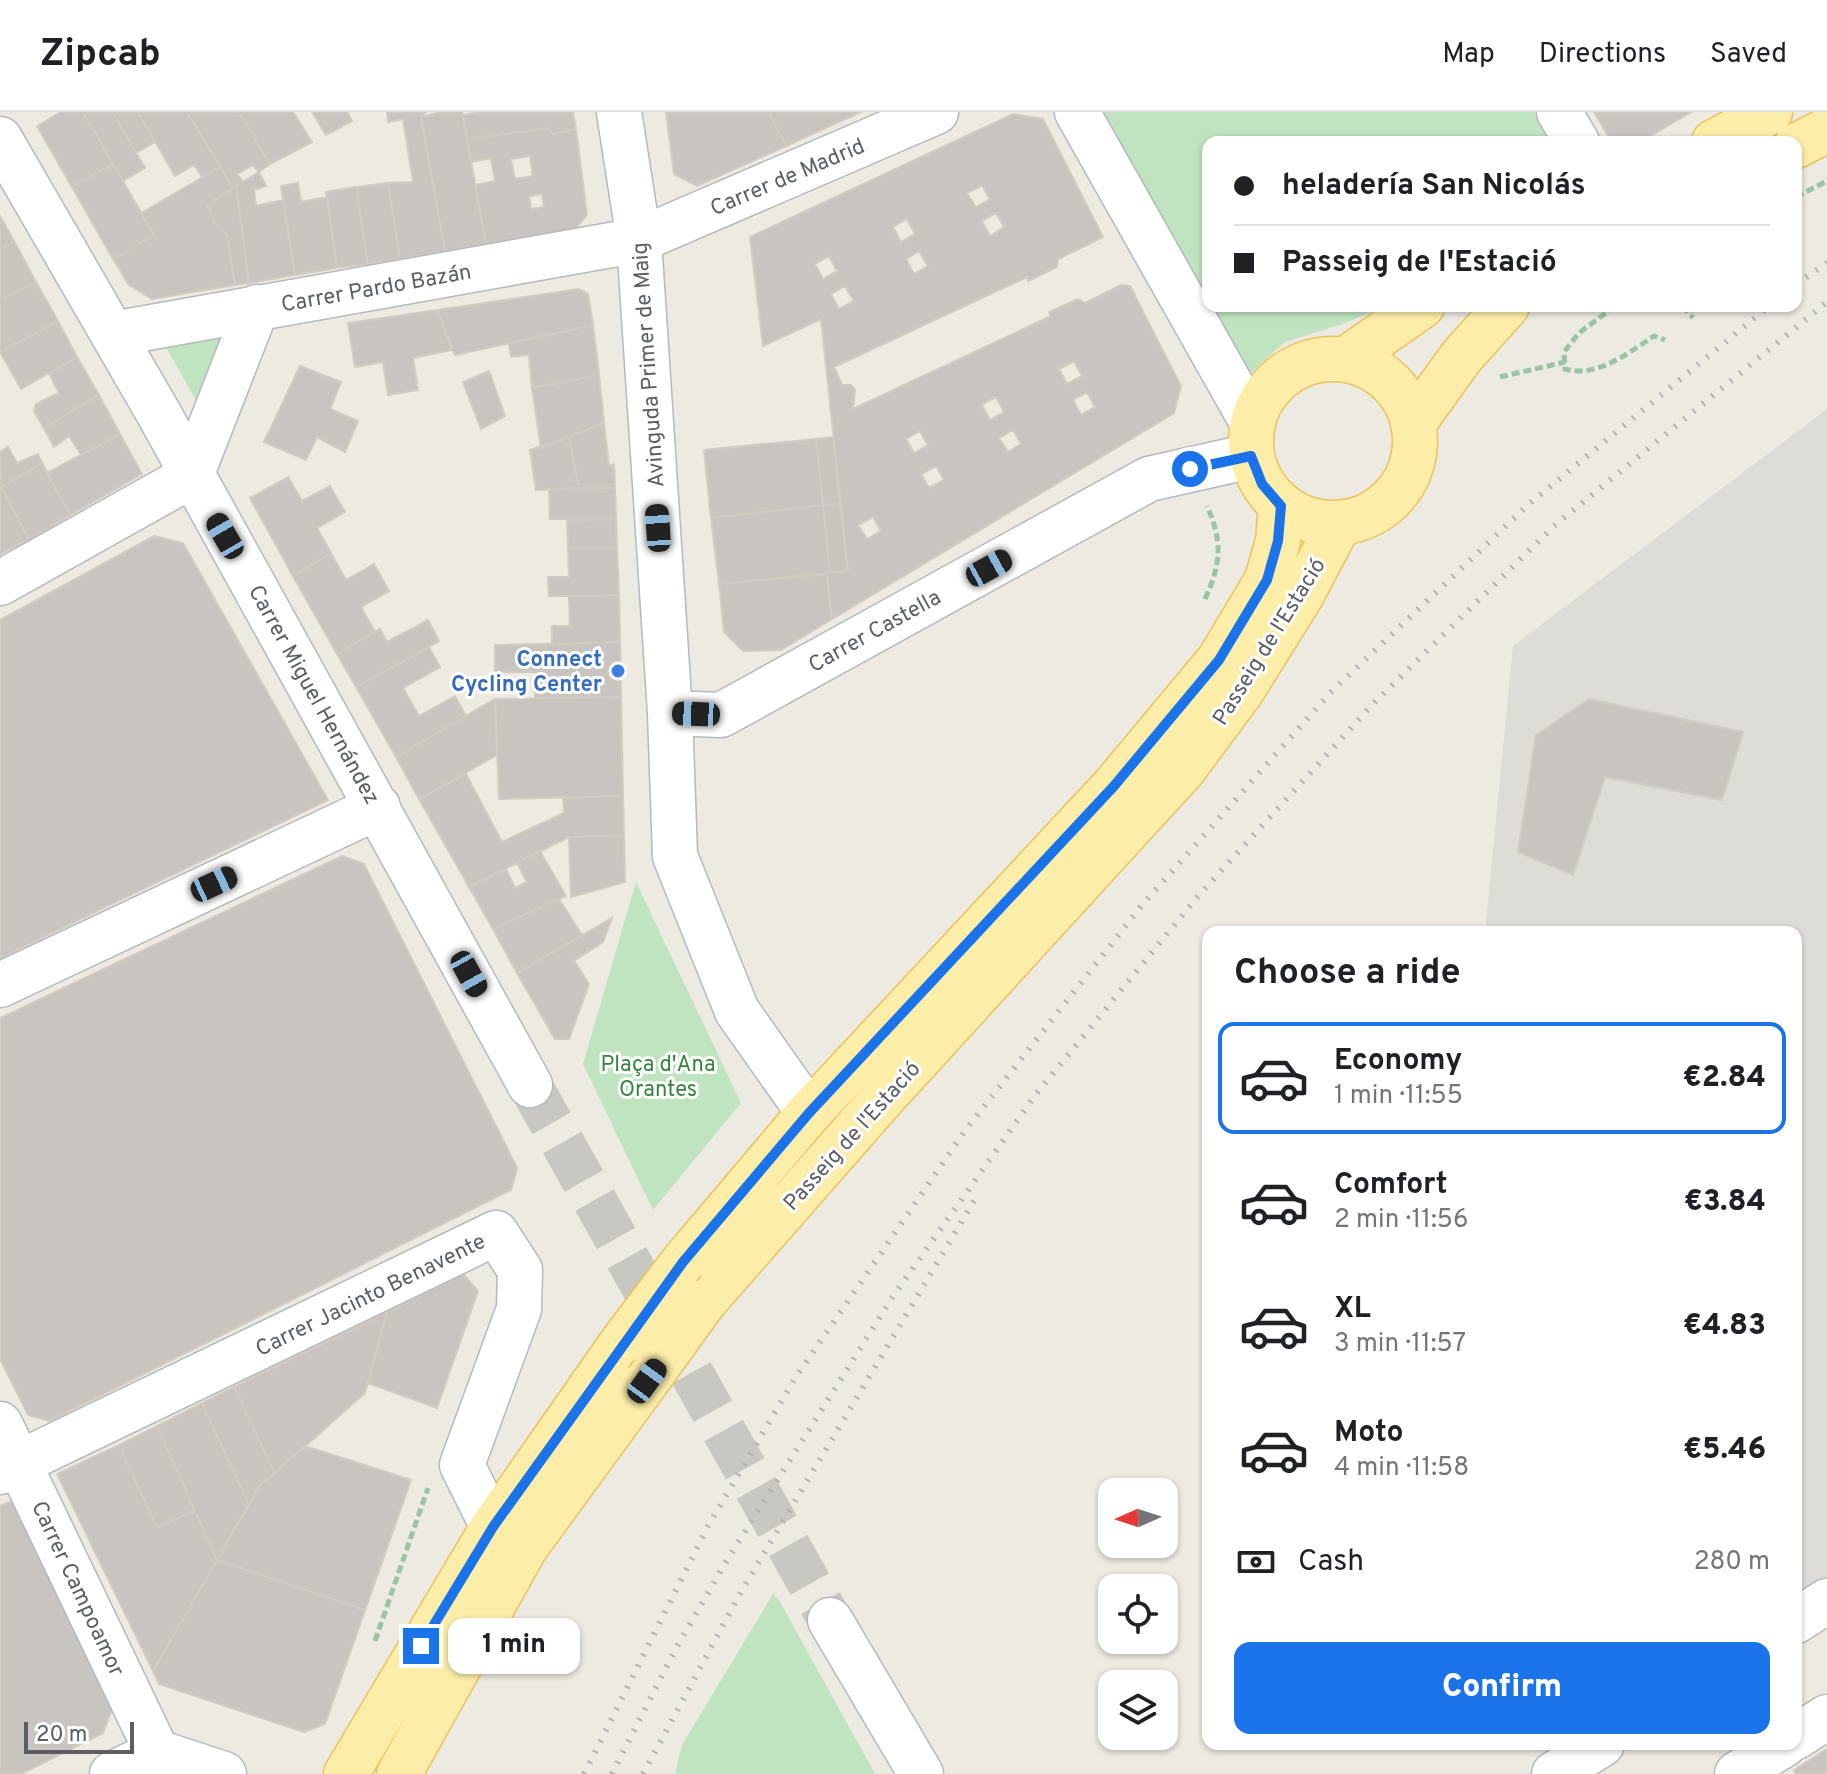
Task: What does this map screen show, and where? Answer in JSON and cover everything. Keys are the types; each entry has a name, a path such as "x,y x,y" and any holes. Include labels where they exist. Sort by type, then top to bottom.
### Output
{"main road":[{"path":"1725,136 1770,112"},
{"path":"1802,143 1827,130"},
{"path":"1346,359 1413,312"},
{"path":"1413,424 1462,356 1502,312"},
{"path":"1346,359 1365,365 1390,382 1407,406 1413,424 1415,448 1410,471 1398,491 1382,508 1361,519 1339,524 1308,520 1281,506 1262,484 1252,439 1259,402 1287,372 1305,363 1346,359"},
{"name":"Passeig de l'Estació","path":"346,1774 493,1527 623,1341 683,1262 809,1113 1114,786 1219,660 1267,580 1278,541 1281,506"},
{"name":"Passeig de l'Estació","path":"399,1774 525,1548 704,1302 882,1099 1183,770 1256,668 1301,596 1339,524"}],"street":[{"name":"Avinguda Primer de Maig","path":"619,112 639,240 670,713 675,856 737,1011 809,1113"},
{"name":"Carrer de Madrid","path":"639,240 936,112"},
{"path":"1077,112 1252,439"},
{"path":"1559,112 1573,136"},
{"name":"Carrer Miguel Hernández","path":"0,139 113,334 530,1085"},
{"name":"Carrer Pardo Bazán","path":"113,334 639,240"},
{"path":"0,583 191,476 257,307"},
{"name":"Carrer Castella","path":"670,713 721,715 1149,479 1252,439"},
{"path":"0,985 378,807"},
{"name":"Carrer Jacinto Benavente","path":"10,1468 496,1233 520,1270 519,1309 462,1465 493,1527"},
{"name":"Carrer Campoamor","path":"0,1424 10,1468 157,1752"},
{"path":"1802,1617 1827,1601"},
{"path":"830,1620 921,1774"},
{"path":"1802,1733 1827,1717"},
{"path":"1554,1774 1592,1750"},
{"path":"1737,1774 1775,1750"},
{"path":"112,1774 157,1752 224,1774"}],"path":[{"path":"1802,194 1827,181"},
{"path":"1607,312 1579,333 1564,352 1565,369 1582,374 1621,357 1654,336 1665,340"},
{"path":"1688,312 1693,318"}],"shaded area":[{"path":"1827,409 1827,1592 1802,1602 1802,926 1486,926 1513,646"}],"green space":[{"path":"1097,112 1534,112 1548,136 1202,136 1202,295"},
{"path":"1211,312 1371,312 1285,342 1248,375"},
{"path":"227,333 197,402 163,342"},
{"name":"Plaça d'Ana Orantes","path":"636,882 741,1103 653,1210 583,1064"},
{"path":"773,1594 875,1774 675,1774 682,1745"}],"building":[{"path":"61,112 83,112 113,164 72,187 37,126"},
{"path":"83,112 112,112 145,168 123,181"},
{"path":"112,112 138,112 155,142 136,153"},
{"path":"138,112 187,112 220,167 202,177 194,165 175,176"},
{"path":"187,112 239,112 270,164 259,172 253,165 237,174 243,182 233,188"},
{"path":"239,112 293,112 312,142 270,164"},
{"path":"312,112 347,112 352,121 326,135"},
{"path":"387,112 426,112 421,117 445,251 400,259 388,183 413,182 403,119 388,122"},
{"path":"441,112 462,112 486,244 445,251 421,117"},
{"path":"481,112 573,112 576,129 552,134 549,128 467,139 463,115"},
{"path":"666,112 773,112 769,114 786,146 697,186 674,174"},
{"path":"861,112 786,146 769,114"},
{"path":"1594,112 1691,112 1650,136 1608,136"},
{"path":"1013,114 1043,119 1103,237 1058,259 1057,267 1028,281 1027,277 834,367 842,385 851,385 855,389 853,409 1051,316 1049,312 1078,299 1085,303 1121,285 1130,286 1181,386 1174,413 832,619 827,574 848,571 821,319 763,346 750,237","holes":["982,185 990,199 976,207 967,193","996,213 1004,227 990,236 982,221","907,219 915,234 901,242 893,227","919,251 928,266 914,274 906,259","829,256 837,271 823,279 815,264","845,286 854,301 839,309 831,294","1074,361 1082,376 1067,384 1059,369","1087,392 1095,407 1081,415 1073,400","996,397 1004,412 990,420 982,405","1013,430 1021,444 1008,452 999,438","920,431 928,445 914,453 906,439","936,466 944,480 929,488 921,474","873,517 881,531 867,539 858,525"]},
{"path":"549,128 552,134 576,129 587,215 574,230 486,244 475,185 495,181 491,158 472,162 467,139","holes":["530,156 533,176 515,179 511,159","542,194 544,207 531,209 529,196"]},
{"path":"113,164 154,235 113,259 72,187"},
{"path":"220,167 233,188 207,205 214,222 227,235 235,285 152,299 129,285 113,259 154,235 141,213"},
{"path":"259,172 266,186 254,190 256,206 283,200 295,275 249,283 236,186"},
{"path":"298,183 301,202 327,197 337,268 295,275 281,186"},
{"path":"388,183 400,259 368,264 356,187"},
{"path":"236,186 249,283 235,285 227,235 214,222 207,205"},
{"path":"356,187 368,264 337,268 326,192"},
{"path":"0,216 14,241 0,248"},
{"path":"14,241 36,282 0,300 0,248"},
{"path":"36,282 58,321 0,352 0,300"},
{"path":"579,289 588,294 593,325 455,355 437,310"},
{"path":"437,310 452,350 413,358 418,390 388,395 383,362 355,367 348,323"},
{"path":"58,321 77,357 21,389 0,352"},
{"path":"593,325 599,375 532,388 529,355 511,357 509,344"},
{"path":"77,357 99,395 44,428 34,411 36,404 59,393 49,373"},
{"path":"300,366 341,382 330,409 358,421 345,452 317,437 306,460 264,442"},
{"path":"489,371 505,416 481,429 463,382"},
{"path":"599,375 604,423 541,448 532,388"},
{"path":"99,395 120,434 81,455 69,436 54,447 44,428"},
{"path":"604,423 609,466 614,464 615,488 579,488 569,437"},
{"path":"120,434 142,474 70,515 47,473"},
{"path":"569,437 579,488 536,490 530,450"},
{"path":"833,437 840,504 823,505 816,439"},
{"path":"816,439 823,505 711,518 704,450"},
{"path":"8,447 17,463 38,454 42,463 1,487 0,452"},
{"path":"42,463 70,515 29,539 1,487"},
{"path":"288,477 302,501 330,486 345,512 317,528 331,553 293,576 250,498"},
{"path":"0,486 29,539 0,554"},
{"path":"615,488 616,519 550,519 549,489"},
{"path":"840,504 848,571 830,573 823,505"},
{"path":"823,505 830,573 719,584 711,518"},
{"path":"616,519 617,548 568,548 567,520"},
{"path":"154,536 183,543 328,800 0,958 0,620"},
{"path":"568,548 617,548 619,595 549,596 548,577 569,577"},
{"path":"331,553 346,580 374,564 389,591 361,607 375,632 337,654 293,576"},
{"path":"827,574 832,619 781,650 743,651 724,632 719,584"},
{"path":"619,595 620,642 552,644 552,626 570,626 569,596"},
{"path":"428,620 439,641 356,687 337,654 380,629 387,642"},
{"path":"620,642 621,697 535,698 535,672 495,672 495,645"},
{"path":"429,647 440,667 403,688 419,716 455,696 466,716 396,757 356,687"},
{"path":"621,697 623,796 499,799 495,699"},
{"path":"495,699 497,755 419,799 396,757"},
{"path":"1589,699 1743,732 1722,800 1605,777 1573,875 1518,852 1536,735"},
{"path":"466,774 502,842 564,813 563,798 623,796 624,836 569,837 469,887 419,799"},
{"path":"624,836 625,882 571,897 569,837"},
{"path":"540,851 566,896 493,929 469,887 506,869 515,888 527,882 517,863"},
{"path":"342,856 364,864 517,1168 511,1190 50,1421 28,1415 0,1359 0,1018"},
{"path":"559,899 582,935 517,973 493,929"},
{"path":"612,918 603,942 574,961 589,984 569,1039 555,1039 517,973"},
{"path":"463,1274 478,1291 437,1408 368,1383 387,1312"},
{"path":"387,1312 365,1393 275,1473 234,1387"},
{"path":"234,1387 275,1473 259,1486 249,1505 202,1403"},
{"path":"202,1403 249,1505 217,1560 157,1426"},
{"path":"157,1426 195,1511 157,1527 119,1445"},
{"path":"119,1445 157,1527 195,1511 217,1560 153,1671 57,1474"},
{"path":"305,1446 411,1480 365,1610 217,1560 259,1486"},
{"path":"12,1501 112,1709 103,1733 21,1774 0,1774 0,1506"},
{"path":"217,1560 365,1610 325,1724 304,1732 159,1684 153,1671"},
{"path":"1827,1749 1827,1774 1796,1774 1794,1770"}],"tunnel":[{"path":"530,1085 830,1620"}],"railway":[{"path":"1802,280 1827,263"},
{"path":"612,1774 675,1650 724,1565 892,1298 1036,1094 1199,895 1371,706 1554,526 1827,302"},
{"path":"584,1774 708,1526 794,1380 964,1132 1142,905 1330,693 1529,504 1762,312"},
{"path":"643,1774 742,1590 977,1196"}],"place":[{"name":"Connect Cycling Center","path":"618,671"}],"route":[{"path":"421,1646 493,1527 623,1341 683,1262 809,1113 1114,786 1219,660 1267,580 1278,541 1281,506 1262,484 1251,456 1190,469"}]}
